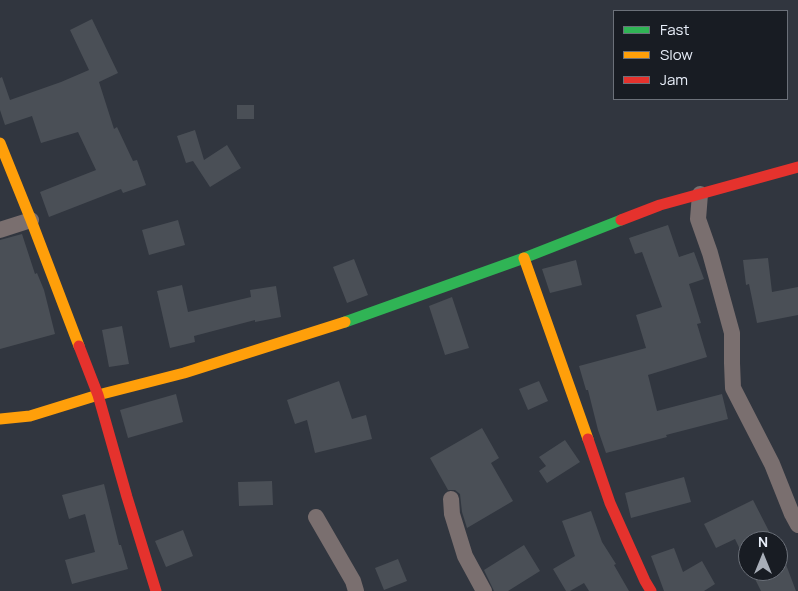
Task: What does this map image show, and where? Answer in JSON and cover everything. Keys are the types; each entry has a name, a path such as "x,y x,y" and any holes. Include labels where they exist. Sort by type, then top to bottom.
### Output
{"street":[{"path":"0,143 32,220 98,395 156,591"},
{"path":"0,419 30,416 98,395 184,372 341,323 524,258 660,205 798,167"},
{"path":"700,194 698,219 710,253 732,333 733,388 772,464 798,525"},
{"path":"0,230 32,220"},
{"path":"524,258 610,503 651,591"},
{"path":"451,499 452,514 465,556 484,591"},
{"path":"316,517 353,581 356,591"}],"building":[{"path":"92,19 118,73 99,82 114,129 117,127 133,161 137,160 146,185 123,193 121,189 49,217 40,192 96,170 78,132 41,143 32,116 5,125 0,110 0,78 2,77 10,100 89,70 70,30"},
{"path":"237,105 254,105 254,119 237,119"},
{"path":"195,130 204,160 227,145 241,168 210,187 193,161 186,163 177,136"},
{"path":"178,220 185,245 149,255 142,230"},
{"path":"668,225 679,257 694,252 704,279 689,284 701,323 697,324 707,357 648,375 657,411 722,394 728,419 606,453 579,366 646,348 636,315 662,307 642,252 635,254 629,238"},
{"path":"22,234 35,274 37,273 44,290 55,334 0,349 0,240"},
{"path":"768,258 772,292 798,287 798,315 757,323 749,284 746,285 743,260"},
{"path":"354,259 368,295 347,303 333,267"},
{"path":"576,260 582,285 550,293 542,269"},
{"path":"182,285 188,312 251,297 250,290 276,286 281,317 255,322 255,320 194,336 195,342 170,348 157,291"},
{"path":"452,297 469,348 445,355 429,306"},
{"path":"122,326 129,364 109,367 102,330"},
{"path":"339,381 352,419 366,415 372,439 315,453 307,420 295,424 287,400"},
{"path":"539,381 548,401 528,410 519,389"},
{"path":"176,394 183,422 128,438 120,410"},
{"path":"482,428 499,458 491,463 513,501 467,528 462,512 460,494 455,490 448,490 430,458"},
{"path":"565,440 580,462 547,483 539,471 546,466 539,457"},
{"path":"684,477 691,502 631,518 625,493"},
{"path":"272,481 273,505 239,506 238,482"},
{"path":"104,484 119,545 121,545 128,569 72,584 65,560 95,552 85,514 69,519 62,495"},
{"path":"753,500 769,531 738,531 738,545 735,539 716,548 704,524"},
{"path":"591,511 602,542 616,564 614,565 629,591 589,591 584,583 570,591 566,591 553,569 575,556 562,521"},
{"path":"183,530 193,556 166,567 155,541"},
{"path":"524,545 540,571 508,591 494,591 484,570"},
{"path":"674,548 683,572 702,561 715,584 704,591 664,591 651,556"},
{"path":"398,559 407,581 384,590 375,568"},
{"path":"788,570 796,591 761,591 756,581 788,581"}],"traffic: fast":[{"path":"345,322 524,258 621,220"}],"traffic: slow":[{"path":"0,143 79,346"},
{"path":"524,258 588,439"},
{"path":"0,419 30,416 98,395 184,373 345,322"}],"traffic: jam":[{"path":"621,220 660,205 798,167"},
{"path":"79,346 98,395 156,591"},
{"path":"588,439 610,503 651,591"}]}
